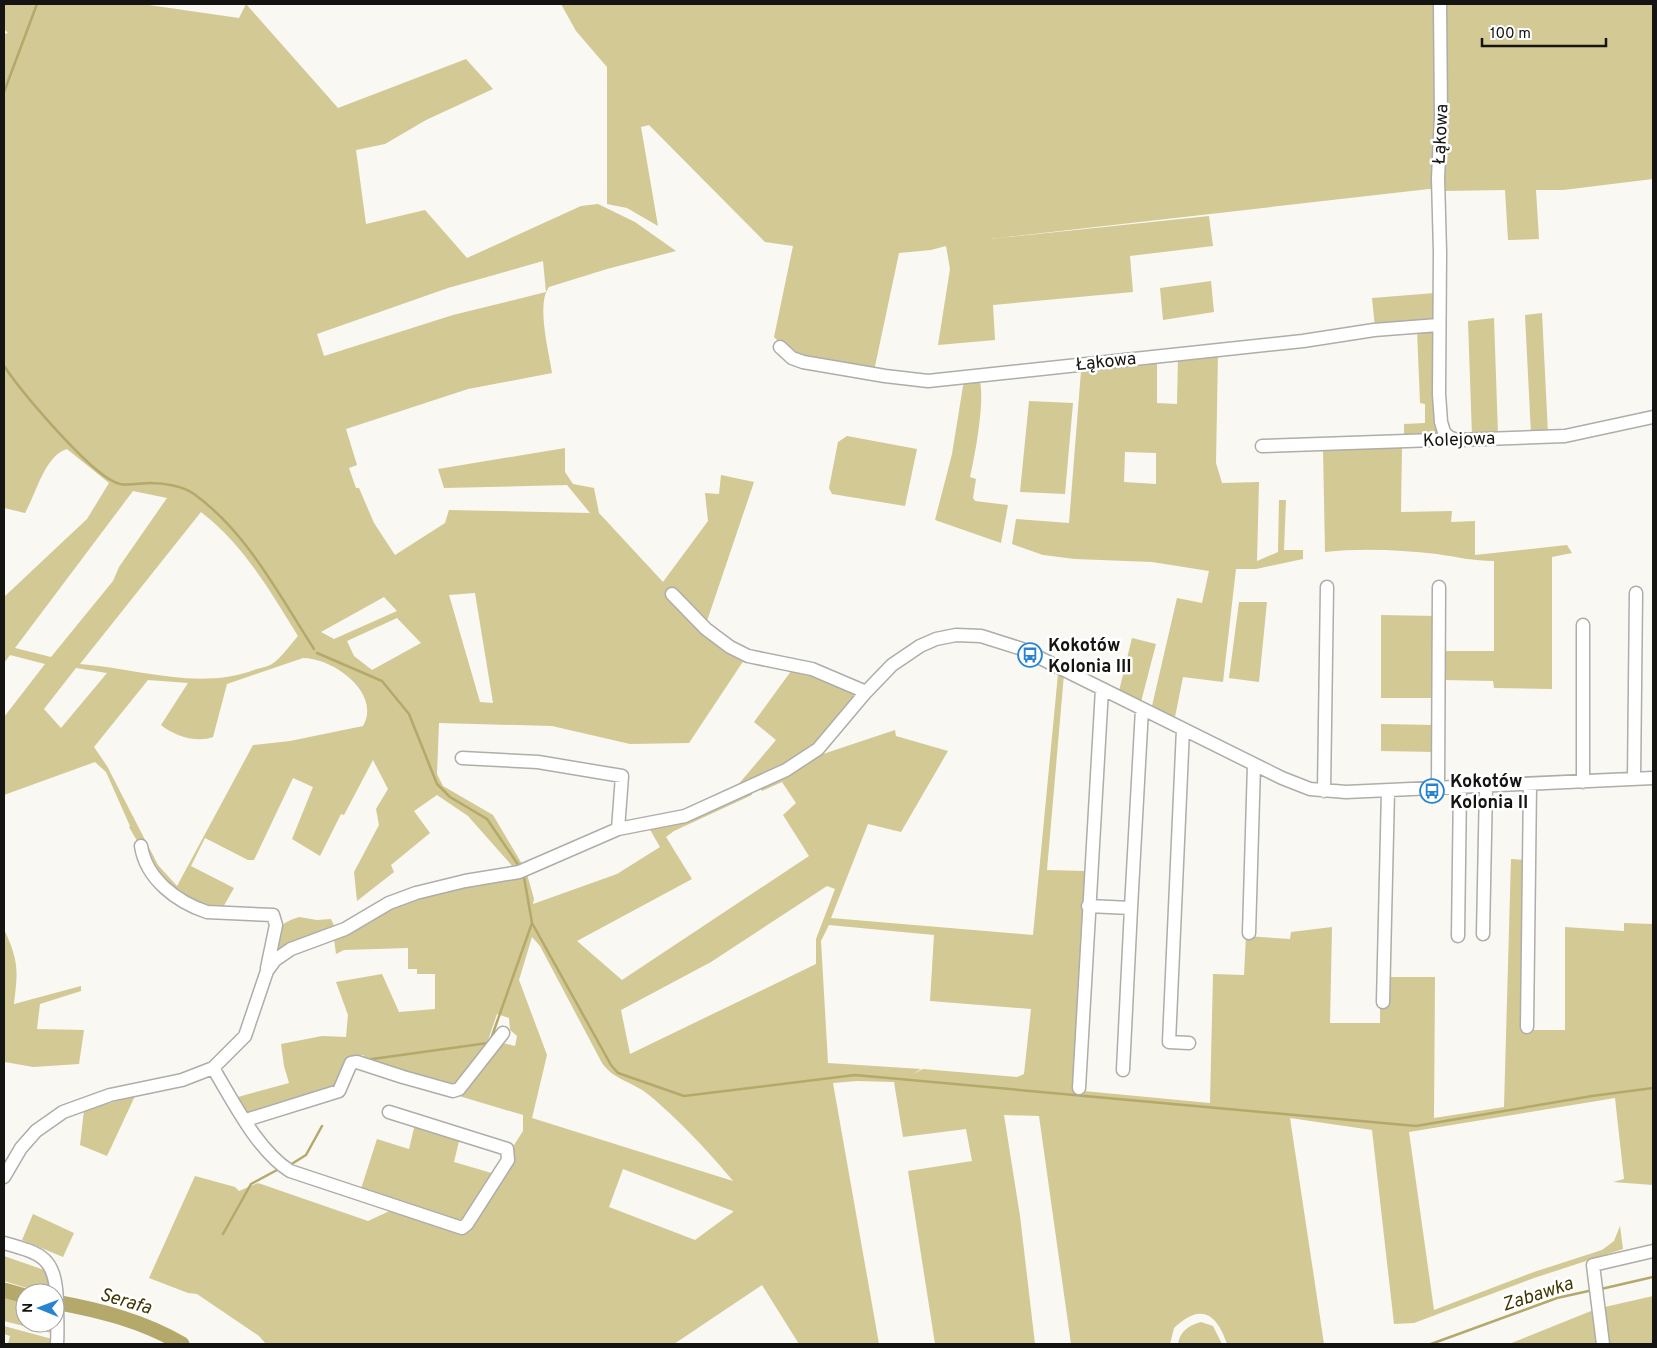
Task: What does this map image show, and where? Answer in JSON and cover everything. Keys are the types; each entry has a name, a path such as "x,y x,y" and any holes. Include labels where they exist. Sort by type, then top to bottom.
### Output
{"street":[{"name":"Łąkowa","path":"1440,4 1442,117 1438,178 1440,252 1438,325 1440,412 1443,428 1449,437"},
{"name":"Łąkowa","path":"780,348 792,358 803,362 885,376 928,381 1303,341 1374,330 1438,325"},
{"name":"Kolejowa","path":"1262,446 1435,440 1449,437 1458,440 1565,436 1653,418"},
{"path":"1324,791 1327,588"},
{"path":"1438,787 1439,588"},
{"path":"1634,779 1636,593"},
{"path":"672,594 706,629 730,647 748,656 812,669 866,692"},
{"path":"1583,625 1583,782"},
{"path":"267,971 275,960 291,949 345,930 390,903 448,884 519,872 618,829 685,816 800,762 828,739 866,692 892,665 936,639 956,635 981,636 1002,641 1043,658 1254,766 1310,789 1324,791 1388,790 1653,778"},
{"path":"1079,1088 1102,688"},
{"path":"1123,1070 1142,709"},
{"path":"1183,729 1169,1042 1189,1042"},
{"path":"462,758 538,762 622,776 618,829"},
{"path":"1249,933 1254,766"},
{"path":"1527,1027 1530,784"},
{"path":"1458,936 1460,786"},
{"path":"1483,934 1486,786"},
{"path":"1383,1002 1388,790"},
{"path":"4,1177 21,1148 36,1131 63,1112 110,1095 182,1080 213,1068 245,1036 267,971 276,925 273,915 207,912 186,903 160,884 143,854 141,846"},
{"path":"1088,906 1131,908"},
{"path":"246,1120 339,1092 351,1063 358,1062 403,1078 453,1091 459,1089 502,1033"},
{"path":"213,1068 246,1120 280,1165 290,1171 462,1228 467,1224 508,1160 507,1148 389,1112"},
{"path":"4,1243 39,1255 53,1270 56,1282 57,1338"},
{"path":"1604,1344 1593,1265 1653,1251"}],"shaded area":[{"path":"4,4 142,4 239,18 246,4 338,108 466,59 493,89 426,120 385,144 356,150 366,224 425,210 467,258 581,206 598,204 635,222 676,251 549,287 545,295 543,316 552,373 468,389 346,429 357,465 349,468 356,488 359,488 374,523 395,555 445,523 449,510 590,513 567,485 444,488 438,469 565,448 565,472 573,484 594,488 599,513 663,582 708,521 705,493 719,494 721,475 754,482 706,624 741,648 864,683 819,743 798,759 737,786 776,740 754,722 794,667 746,657 689,743 630,744 552,726 439,723 437,774 443,786 493,815 522,864 514,868 468,816 437,795 414,811 430,833 391,865 394,872 357,901 354,872 379,825 376,809 388,789 373,760 344,815 341,814 320,856 292,839 313,787 293,778 254,860 248,860 205,838 191,866 234,888 222,909 192,902 157,875 129,827 106,772 95,762 4,795 4,717 45,664 10,655 4,663 4,597 87,519 109,483 67,449 59,453 47,467 25,513 4,508 4,34 8,33 4,29","holes":["543,261 546,292 453,315 324,356 317,334 448,288","133,491 167,498 119,567 113,581 51,657 15,648","201,512 243,554 298,636 272,664 233,676 189,678 80,664","475,593 493,703 480,702 449,595","384,597 397,611 334,639 321,632","397,618 421,643 372,670 354,656 347,641","303,658 328,664 340,671 360,690 366,701 367,714 363,726 290,741 253,745 177,886 158,865 107,766 94,747 148,680 188,683 161,725 172,732 193,739 213,737 227,684","76,668 107,673 61,728 44,709"]},
{"path":"561,4 1653,4 1653,179 1563,190 1536,190 1539,239 1508,240 1505,190 1442,191 1442,189 1429,189 990,239 1209,216 1213,246 1130,256 1133,292 993,305 995,340 938,345 950,269 946,246 931,250 899,253 874,371 802,358 789,352 774,337 793,246 765,242 649,125 641,127 658,226 627,208 607,204 607,67 576,31"},
{"path":"1211,281 1214,312 1163,320 1160,288"},
{"path":"1435,293 1436,317 1432,322 1375,327 1372,298"},
{"path":"1542,313 1548,434 1531,434 1525,315"},
{"path":"1494,318 1498,435 1472,436 1468,321"},
{"path":"1432,328 1436,332 1441,436 1404,437 1404,424 1425,423 1425,404 1420,403 1417,330"},
{"path":"1218,352 1216,463 1222,483 1259,482 1257,561 1278,552 1279,500 1286,500 1284,550 1303,550 1303,559 1256,569 1236,569 1223,682 1183,677 1175,717 1152,706 1177,598 1202,603 1209,571 1152,562 1075,559 1043,555 1012,544 1016,519 1069,523 1081,371 1157,357 1157,403 1177,404 1178,356","holes":["1125,452 1156,453 1156,484 1124,482"]},
{"path":"979,378 981,412 970,477 976,479 973,498 975,501 1008,505 1001,543 935,520 952,454 964,380"},
{"path":"1029,401 1073,403 1065,494 1020,492"},
{"path":"847,436 917,449 905,506 832,494 829,488 838,442"},
{"path":"1402,446 1401,512 1452,511 1451,522 1475,521 1475,555 1567,545 1572,553 1552,557 1552,689 1494,688 1493,681 1443,680 1443,651 1494,651 1494,561 1395,551 1353,550 1325,552 1323,448"},
{"path":"1239,602 1267,602 1259,682 1229,678"},
{"path":"1381,615 1436,616 1435,698 1381,698"},
{"path":"1132,638 1156,644 1141,702 1119,691"},
{"path":"1058,674 1064,674 1047,870 1085,871 1073,1090 1210,1103 1213,974 1244,975 1246,936 1290,939 1291,932 1332,927 1330,1023 1380,1023 1380,1007 1386,1008 1386,977 1435,977 1434,1118 1504,1107 1511,859 1527,860 1526,1030 1565,1030 1565,927 1624,931 1624,923 1653,924 1653,1185 1613,1182 1624,1179 1615,1098 1409,1132 1434,1310 1534,1272 1602,1250 1614,1241 1620,1226 1623,1249 1534,1278 1414,1323 1394,1324 1372,1130 1290,1118 1324,1344 1227,1344 1213,1319 1207,1315 1200,1314 1192,1315 1174,1328 1170,1344 1071,1344 1039,1116 1004,1115 1020,1216 1035,1344 935,1344 908,1171 972,1161 966,1129 903,1137 894,1082 857,1081 833,1083 879,1344 799,1344 762,1285 674,1344 266,1344 259,1336 197,1294 188,1293 149,1278 195,1176 235,1187 239,1191 258,1183 368,1221 396,1208 460,1230 523,1131 523,1115 459,1096 499,1042 515,1046 517,1036 510,1030 509,1018 497,1014 486,1046 455,1086 369,1062 363,1055 348,1058 334,1090 248,1116 238,1097 289,1083 281,1044 322,1036 346,1037 348,1015 336,982 382,974 399,1012 435,1009 435,974 417,974 417,969 408,969 408,948 344,950 336,954 334,939 383,912 409,901 457,885 527,874 534,899 533,904 617,874 660,847 648,826 750,790 752,795 674,831 666,837 692,879 577,941 622,980 809,856 783,815 796,803 782,782 762,791 759,786 820,755 895,730 896,736 948,751 901,832 868,824 831,918 1033,935","holes":["827,886 835,889 816,939 816,964 630,1054 621,1010 711,962","829,925 934,935 930,1001 1031,1009 1024,1074 1017,1077 923,1069 913,1074 921,1069 828,1063 821,941","532,937 540,946 602,1063 612,1074 643,1090 660,1104 693,1136 733,1181 532,1118 547,1055 519,980","623,1169 733,1212 695,1240 609,1207"]},
{"path":"1381,724 1435,725 1435,752 1381,751"},
{"path":"299,917 317,920 331,919 336,930 277,952 280,929 286,923"},
{"path":"4,929 15,958 16,982 14,1004 81,986 81,991 40,1004 37,1029 84,1030 79,1064 33,1067 5,1062 4,1070"},
{"path":"135,1096 107,1156 80,1145 84,1110"},
{"path":"415,1124 460,1137 454,1162 495,1174 463,1223 428,1212 419,1206 418,1208 360,1192 377,1139 409,1149"},
{"path":"33,1214 74,1233 63,1257 22,1240"},
{"path":"4,1256 47,1271 51,1282 15,1284 4,1281"},
{"path":"4,1296 15,1298 15,1324 4,1321"},
{"path":"1653,1296 1653,1344 1509,1344 1596,1309"},
{"path":"1201,1322 1213,1326 1222,1344 1178,1344 1185,1330"},
{"path":"4,1326 15,1329 15,1333 30,1333 52,1339 51,1344 8,1344 10,1336 4,1334"}],"waterway":[{"path":"4,92 37,4"},
{"path":"4,366 58,432 93,467 108,478 124,485 155,483 179,487 190,491 213,509 261,566 314,649"},
{"path":"317,653 382,681 409,714 437,784 450,797 487,819 519,866"},
{"path":"524,877 532,923 611,1065 618,1073 684,1096 855,1075 1416,1126 1592,1096 1653,1088"},
{"path":"365,1060 488,1043 532,923"},
{"path":"290,1165 306,1155 322,1126"},
{"path":"223,1234 251,1184 277,1170"},
{"name":"Zabawka","path":"1601,1289 1653,1277"},
{"name":"Serafa","path":"4,1290 15,1293"},
{"name":"Zabawka","path":"1431,1344 1557,1298 1593,1290"},
{"name":"Serafa","path":"65,1304 120,1317 152,1329 182,1344"}],"place":[{"name":"Kokotów Kolonia III","path":"1030,655"},
{"name":"Kokotów Kolonia II","path":"1432,791"}]}
